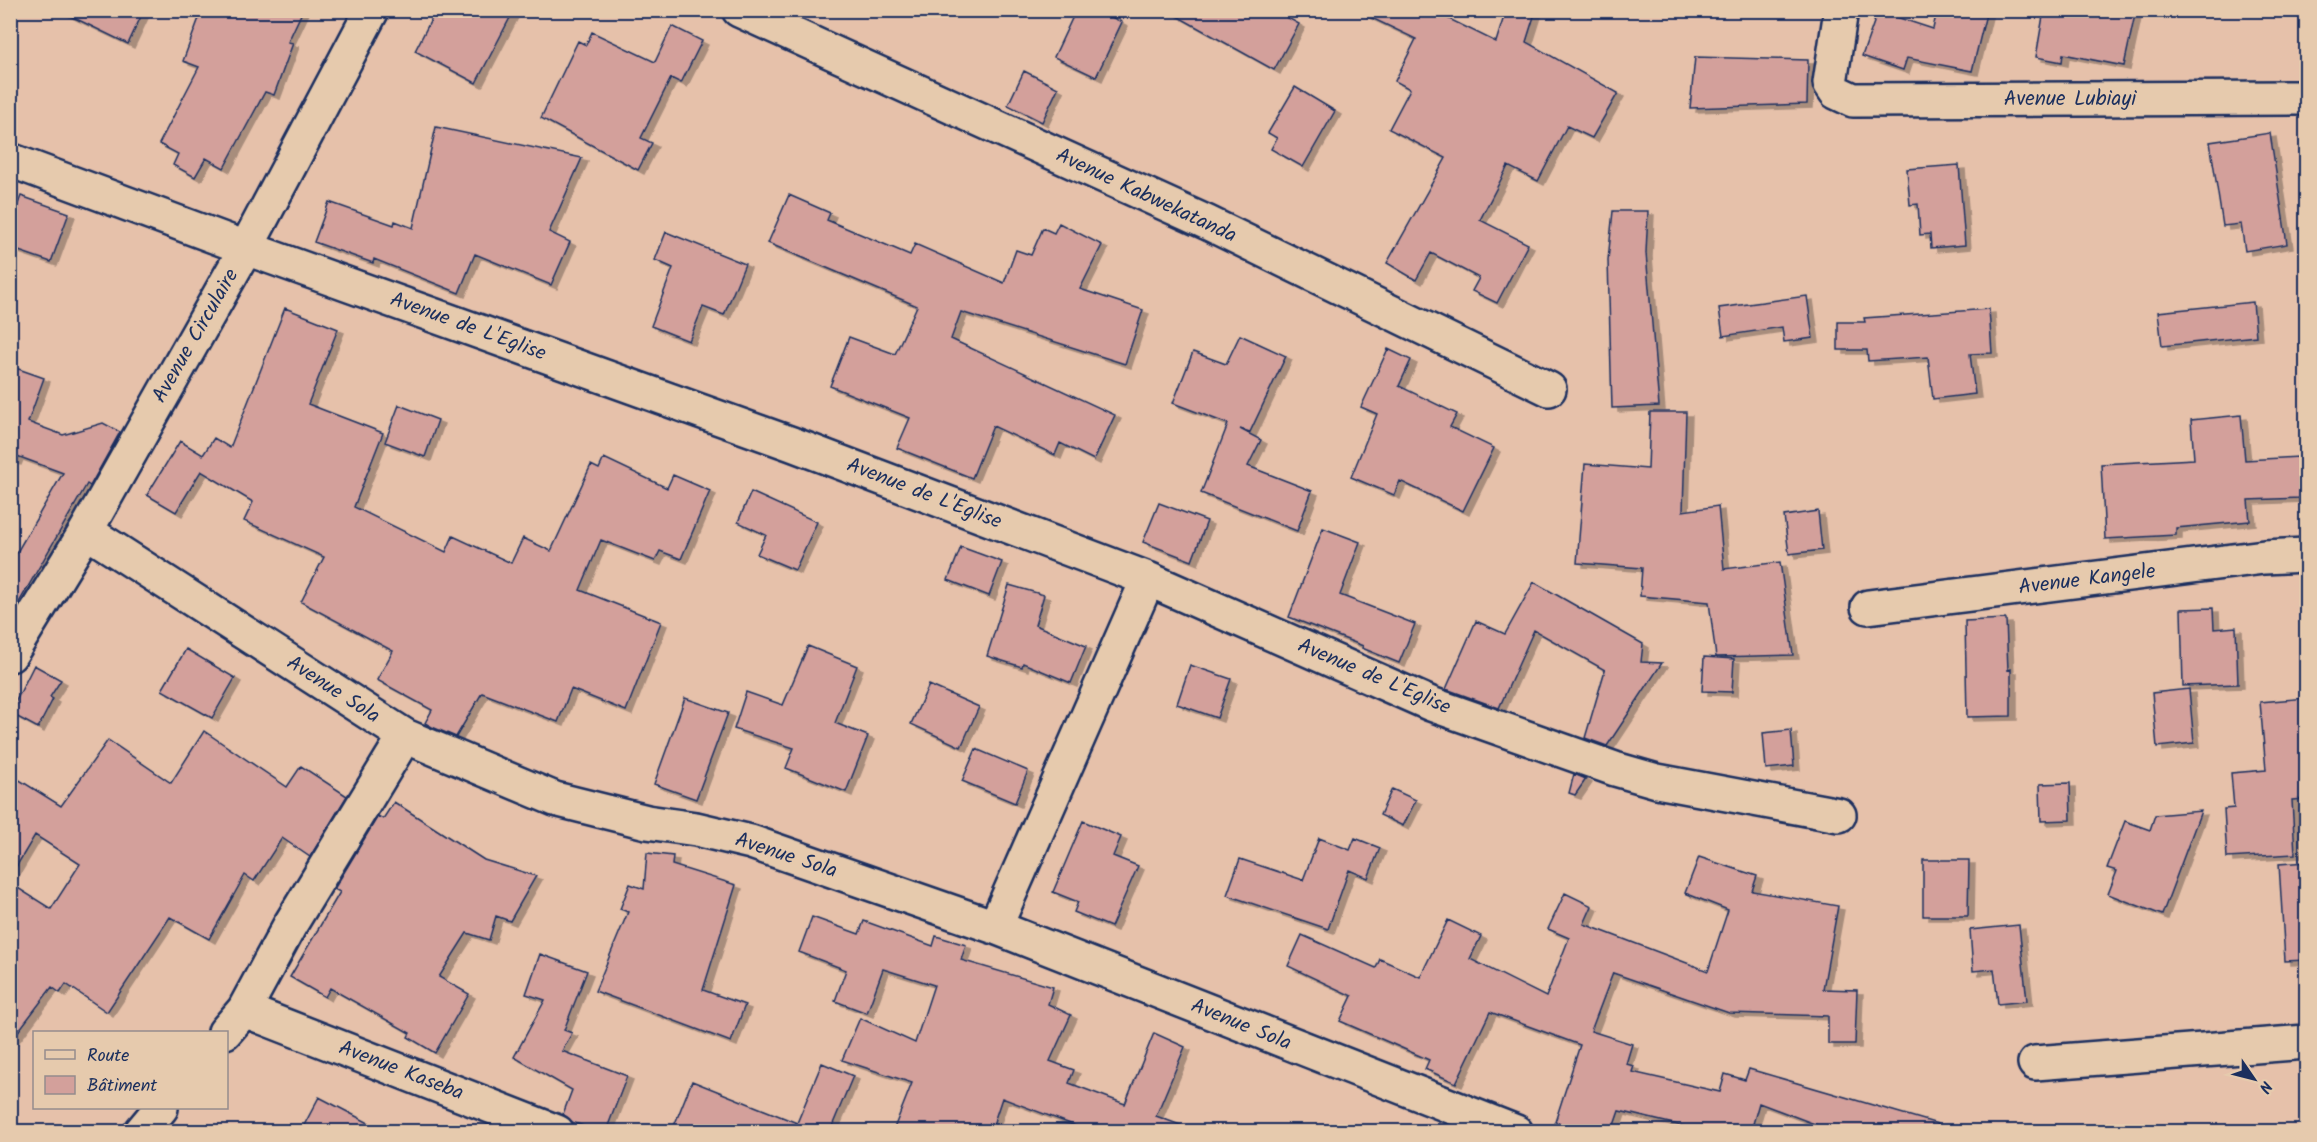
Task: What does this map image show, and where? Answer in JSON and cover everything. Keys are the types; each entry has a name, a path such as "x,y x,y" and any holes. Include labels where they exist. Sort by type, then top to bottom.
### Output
{"street":[{"name":"Avenue Circulaire","path":"10,655 86,531 246,248 372,10"},
{"name":"Avenue Kabwekatanda","path":"739,10 1208,224 1549,388"},
{"name":"Avenue Lubiayi","path":"1841,10 1830,82 1836,92 1853,100 2307,98"},
{"name":"Avenue de L'Eglise","path":"10,160 246,248 792,444 1148,579 1431,704 1615,769 1702,791 1839,815"},
{"name":"Avenue Sola","path":"86,531 405,736 555,799 647,822 696,829 751,842 994,927 1516,1131"},
{"name":"Avenue Kangele","path":"1868,607 2252,559 2307,555"},
{"path":"994,927 1148,579"},
{"name":"Avenue Kaseba","path":"405,736 290,925 235,1021 557,1131"},
{"path":"2035,1063 2307,1042"},
{"path":"141,1131 159,1109"}],"building":[{"path":"58,10 144,10 128,44"},
{"path":"202,10 303,10 288,42 293,43 274,95 265,92 224,168 206,158 195,177 173,165 178,154 159,144 199,67 183,61"},
{"path":"436,10 514,10 476,83 415,51"},
{"path":"1076,10 1096,10 1122,22 1096,77 1054,57"},
{"path":"1166,10 1274,10 1299,24 1274,70"},
{"path":"1355,10 1431,10 1496,42 1506,10 1536,10 1526,42 1618,93 1592,138 1567,126 1538,181 1508,166 1480,220 1528,244 1497,303 1472,291 1479,278 1431,253 1416,280 1387,263 1446,158 1389,129 1410,89 1395,81 1416,39"},
{"path":"1937,10 1987,10 1972,71 1907,58 1903,70 1862,56 1878,11 1933,29"},
{"path":"2044,10 2136,10 2124,66 2063,54 2062,62 2036,57"},
{"path":"672,26 702,41 681,83 671,78 641,138 652,143 638,170 541,118 578,41 586,45 592,32 655,62"},
{"path":"1695,57 1808,60 1807,104 1690,108"},
{"path":"1024,71 1058,88 1042,122 1008,105"},
{"path":"1295,87 1335,111 1303,167 1271,149 1277,138 1268,133"},
{"path":"436,127 582,158 549,232 570,242 551,285 475,254 459,293 374,259 373,263 314,242 329,202 394,225 395,221 413,228"},
{"path":"2270,133 2287,244 2245,251 2241,224 2223,226 2210,142"},
{"path":"1959,165 1965,245 1931,248 1930,234 1920,235 1918,204 1910,205 1907,169"},
{"path":"789,195 830,213 827,220 910,255 915,244 1004,283 1016,250 1031,255 1043,228 1054,233 1059,223 1102,245 1080,289 1143,310 1125,364 961,312 951,339 1115,415 1094,460 1060,443 1055,455 993,426 972,478 897,448 910,418 830,386 849,337 895,354 917,306 768,243"},
{"path":"21,196 69,213 51,262 10,248 10,225"},
{"path":"1613,211 1648,211 1646,253 1659,406 1612,408 1608,260"},
{"path":"666,232 745,264 724,315 703,307 689,341 651,326 673,268 655,260"},
{"path":"1807,296 1813,338 1784,342 1782,327 1723,336 1719,308"},
{"path":"2253,302 2256,336 2162,346 2158,312"},
{"path":"285,308 338,329 308,404 383,433 354,507 446,552 453,536 511,563 523,538 551,551 591,465 599,469 604,458 667,488 673,475 710,491 681,559 660,551 655,561 601,540 580,590 661,622 626,711 571,689 558,722 482,693 456,737 432,727 425,723 432,710 377,680 393,651 301,602 324,557 244,521 253,502 201,471 176,512 147,495 180,441 203,455 214,438 230,448"},
{"path":"1989,309 1992,353 1970,354 1975,394 1933,399 1928,357 1868,361 1867,350 1838,350 1838,322 1865,322 1864,318"},
{"path":"1240,335 1286,356 1250,432 1240,429 1261,440 1248,466 1312,491 1297,531 1201,493 1228,424 1173,403 1193,352 1226,364"},
{"path":"1388,349 1411,360 1399,386 1457,414 1450,427 1494,448 1463,511 1400,481 1394,495 1351,477 1377,414 1361,407"},
{"path":"10,366 44,378 28,422 63,435 103,423 120,432 90,486 87,484 10,618 10,564 63,473 17,456 15,461 10,460"},
{"path":"399,405 438,420 425,457 385,442"},
{"path":"1650,412 1686,412 1683,511 1718,506 1724,569 1780,562 1793,655 1716,657 1709,602 1640,596 1642,568 1577,563 1585,464 1648,469"},
{"path":"2241,415 2245,460 2299,457 2300,498 2248,500 2250,521 2176,528 2176,535 2105,539 2101,464 2194,459 2191,420"},
{"path":"751,492 817,522 795,570 757,554 766,535 738,522"},
{"path":"1159,503 1207,521 1192,561 1143,542"},
{"path":"1818,511 1822,550 1789,554 1784,516"},
{"path":"1323,528 1360,542 1340,595 1415,624 1399,663 1289,617"},
{"path":"961,547 1002,562 989,596 948,580"},
{"path":"1534,582 1643,644 1641,662 1662,663 1607,746 1585,738 1605,670 1534,630 1499,708 1446,689 1476,621 1505,634"},
{"path":"1009,585 1044,595 1035,625 1086,646 1071,683 1023,663 1022,667 987,656"},
{"path":"2213,608 2214,629 2236,627 2238,684 2183,686 2181,609"},
{"path":"2006,619 2008,670 2011,669 2011,716 1967,717 1965,621"},
{"path":"808,646 857,666 835,723 868,736 846,792 786,768 794,748 734,729 746,692 783,705"},
{"path":"186,649 235,678 212,718 162,690"},
{"path":"1704,657 1734,659 1732,692 1702,691"},
{"path":"34,665 61,680 50,697 53,699 38,728 10,713"},
{"path":"1190,665 1231,679 1217,718 1177,704"},
{"path":"929,685 979,707 961,747 911,724"},
{"path":"2189,689 2194,743 2157,747 2152,693"},
{"path":"685,698 728,713 696,799 654,784"},
{"path":"2307,698 2307,799 2292,800 2295,854 2227,858 2224,809 2234,808 2231,773 2266,770 2260,702"},
{"path":"1791,730 1794,766 1766,769 1763,733"},
{"path":"204,731 287,787 301,766 347,796 310,857 282,838 254,881 245,875 209,939 170,917 107,1012 66,984 60,993 52,987 10,1042 10,883 51,909 80,864 35,835 10,877 10,774 61,806 108,740 171,783"},
{"path":"976,749 1028,771 1015,803 962,781"},
{"path":"1574,774 1586,779 1575,795 1569,793"},
{"path":"2070,783 2071,820 2041,821 2040,784"},
{"path":"1392,789 1416,800 1403,826 1380,815"},
{"path":"394,802 484,860 536,876 510,921 496,916 489,940 467,933 439,977 469,994 435,1053 408,1037 410,1033 330,988 325,997 290,977 340,892 334,889 378,816 383,819"},
{"path":"2201,811 2162,915 2108,894 2117,871 2107,868 2125,821 2150,830 2155,815"},
{"path":"1083,821 1121,837 1113,856 1138,866 1111,927 1074,912 1078,902 1053,892"},
{"path":"1319,838 1350,850 1355,838 1380,848 1368,878 1349,870 1328,929 1227,895 1240,859 1303,880"},
{"path":"647,853 673,856 672,865 736,885 703,990 745,1005 731,1042 595,991 628,912 620,909 630,884 644,889"},
{"path":"1699,857 1757,876 1752,891 1838,906 1823,989 1857,990 1855,1044 1828,1044 1828,1016 1729,1013 1613,973 1591,1031 1632,1044 1626,1064 1634,1066 1632,1072 1720,1092 1725,1074 1745,1080 1749,1069 1938,1124 1937,1131 1833,1131 1759,1103 1751,1131 1703,1131 1619,1111 1612,1131 1584,1131 1555,1122 1580,1045 1490,1012 1456,1083 1425,1069 1429,1060 1340,1021 1352,996 1288,966 1302,935 1376,968 1380,959 1420,977 1448,920 1481,936 1470,959 1546,997 1569,938 1548,929 1565,893 1592,906 1584,924 1708,971 1728,910 1685,893"},
{"path":"1923,860 1969,860 1968,916 1923,916"},
{"path":"2307,862 2307,960 2285,961 2279,864"},
{"path":"812,917 859,934 864,921 933,946 936,936 966,945 961,960 1053,987 1048,1004 1071,1015 1050,1061 1074,1070 1069,1083 1125,1104 1154,1033 1185,1047 1156,1116 1191,1129 1191,1131 1089,1131 1002,1098 991,1131 893,1131 912,1083 842,1060 860,1018 915,1043 934,985 883,969 867,1013 835,1001 846,970 799,952"},
{"path":"2019,925 2027,1001 1998,1004 1994,969 1973,971 1970,930"},
{"path":"540,954 587,971 564,1030 572,1033 562,1051 627,1076 606,1131 598,1131 572,1122 563,1114 572,1090 514,1057 545,1000 526,994"},
{"path":"822,1063 853,1076 830,1131 672,1131 692,1081 797,1123"},
{"path":"319,1097 384,1131 301,1131"}]}
